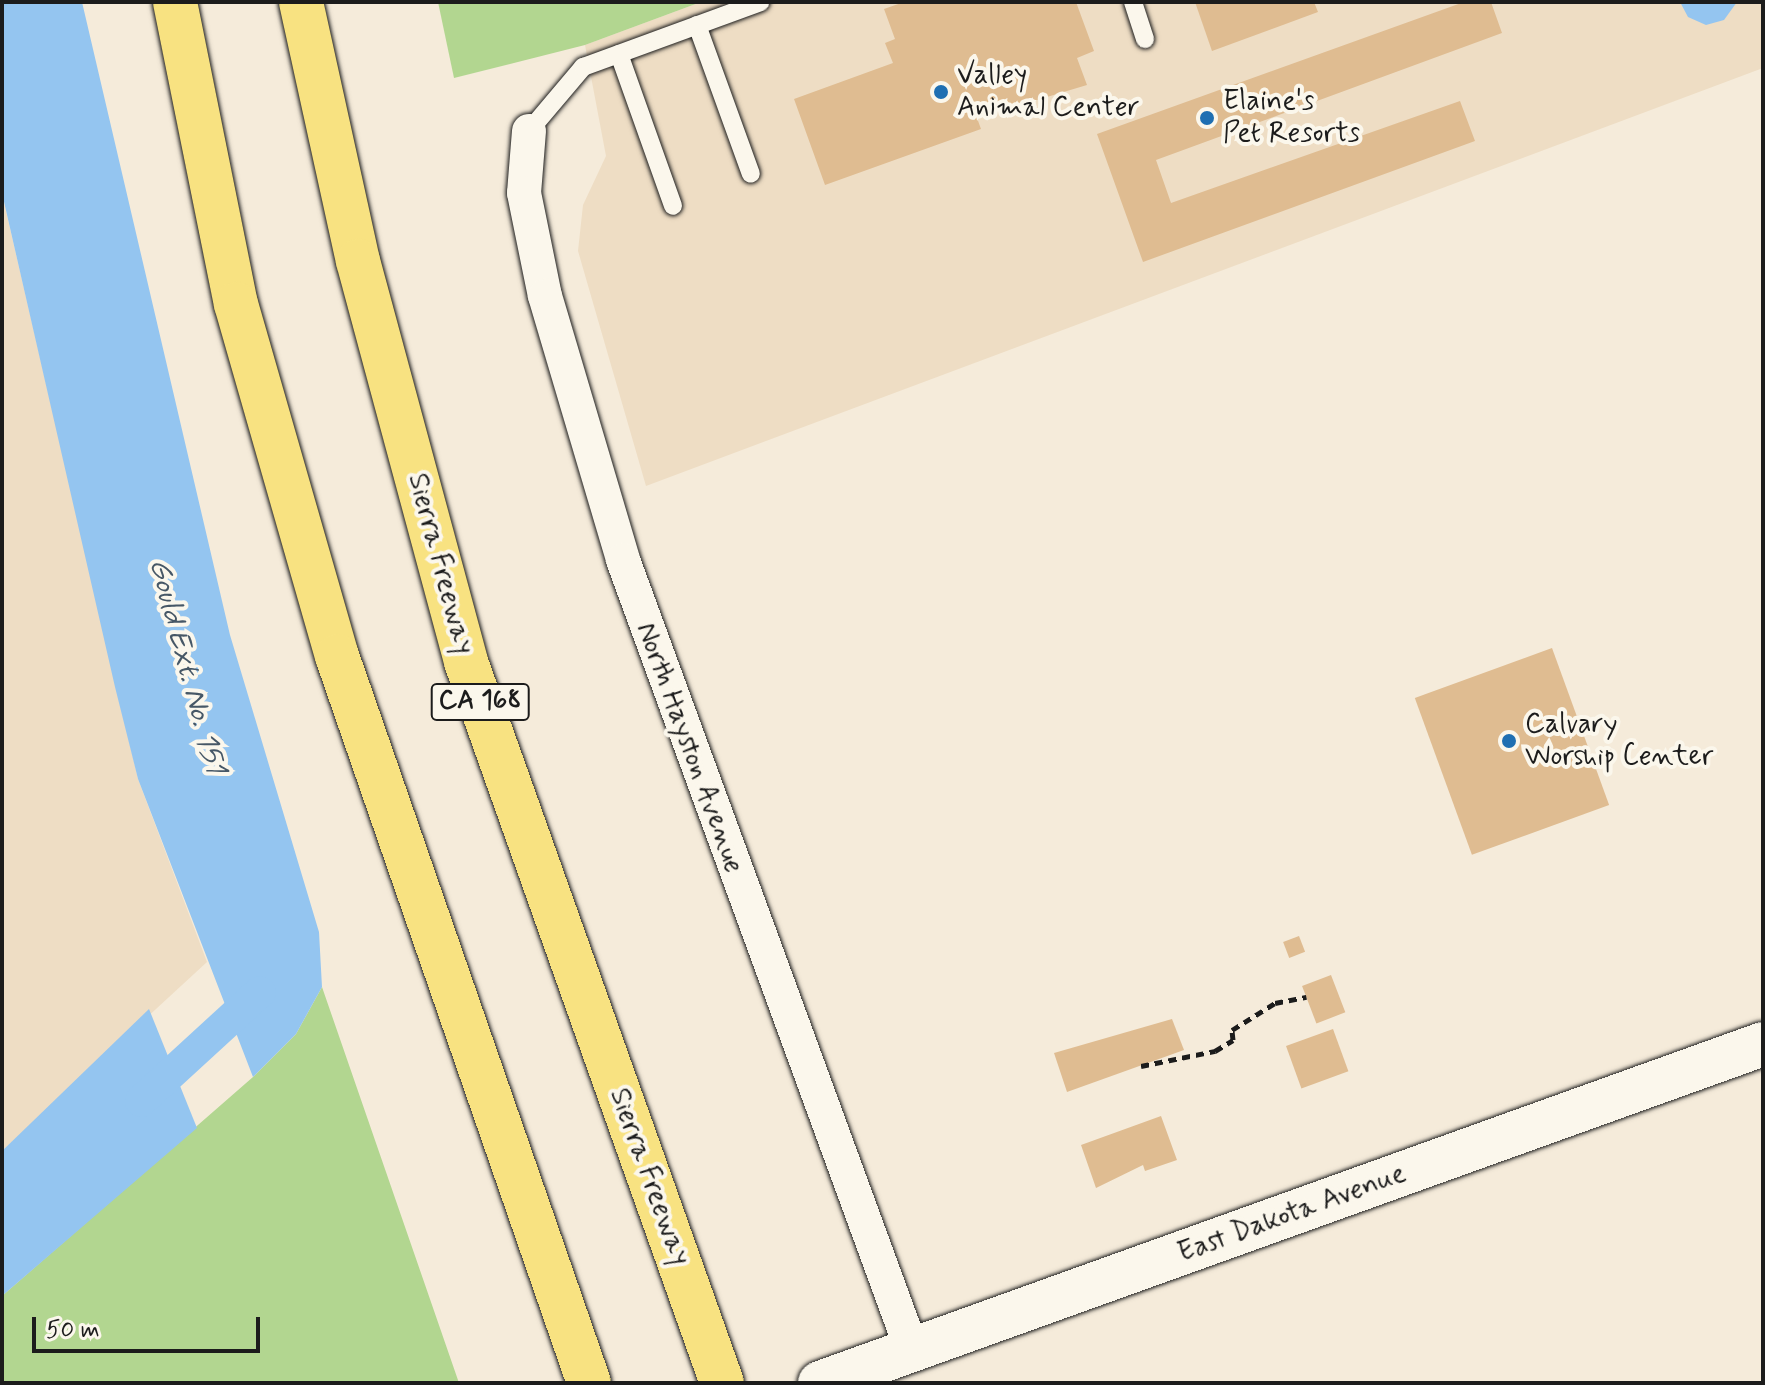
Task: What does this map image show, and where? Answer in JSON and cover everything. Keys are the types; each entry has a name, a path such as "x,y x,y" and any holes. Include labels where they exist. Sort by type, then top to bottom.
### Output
{"highway":[{"path":"175,2 236,304 337,656 589,1383"},
{"name":"Sierra Freeway","path":"301,2 358,261 466,662 722,1383"}],"street":[{"name":"North Hayston Avenue","path":"529,131 524,193 545,296 623,560 912,1350"},
{"name":"East Dakota Avenue","path":"830,1379 1763,1044"}],"lane":[{"path":"529,131 583,67 761,2"},
{"path":"1133,2 1145,39"},
{"path":"697,25 751,174"},
{"path":"619,54 673,206"}],"path":[{"path":"1141,1066 1143,1071 1184,1057 1186,1062 1224,1047 1232,1030 1275,1003 1306,997"}],"shaded area":[{"path":"701,2 1763,2 1763,68 646,486 578,251 583,205 606,156 585,45"},
{"path":"2,194 138,779 207,962 2,1151"}],"green space":[{"path":"438,2 701,2 585,45 454,78"},
{"path":"322,987 459,1383 2,1383 2,1296 253,1077 296,1034"}],"water":[{"path":"2,2 82,2 230,635 319,932 322,987 296,1034 253,1077 138,779 115,687 2,193"},
{"path":"1680,2 1737,2 1724,20 1706,25 1688,17"},
{"path":"149,1009 197,1128 2,1296 2,1151"}],"building":[{"name":"Valley Animal Center","path":"904,2 1076,2 1094,51 1077,58 1087,85 977,118 981,129 825,185 794,99 893,63 885,43 895,39 884,9"},
{"path":"1195,2 1314,2 1318,12 1212,51"},
{"name":"Elaine's Pet Resorts","path":"1464,2 1491,2 1502,33 1156,160 1171,203 1460,101 1475,141 1143,262 1097,134"},
{"path":"1552,648 1609,805 1472,855 1415,698"},
{"path":"1299,936 1305,952 1289,958 1283,942"},
{"path":"1331,975 1345,1012 1316,1023 1302,986"},
{"path":"1172,1019 1184,1050 1067,1092 1054,1053"},
{"path":"1333,1029 1348,1071 1301,1088 1286,1046"},
{"path":"1161,1116 1177,1160 1145,1171 1143,1165 1096,1188 1081,1145"}],"waterway":[{"name":"Gould Ext. No. 151","path":"141,1101 260,992"}],"place":[{"name":"Valley Animal Center","path":"941,92"},
{"name":"Elaine's Pet Resorts","path":"1207,118"},
{"name":"Calvary Worship Center","path":"1509,741"}]}
